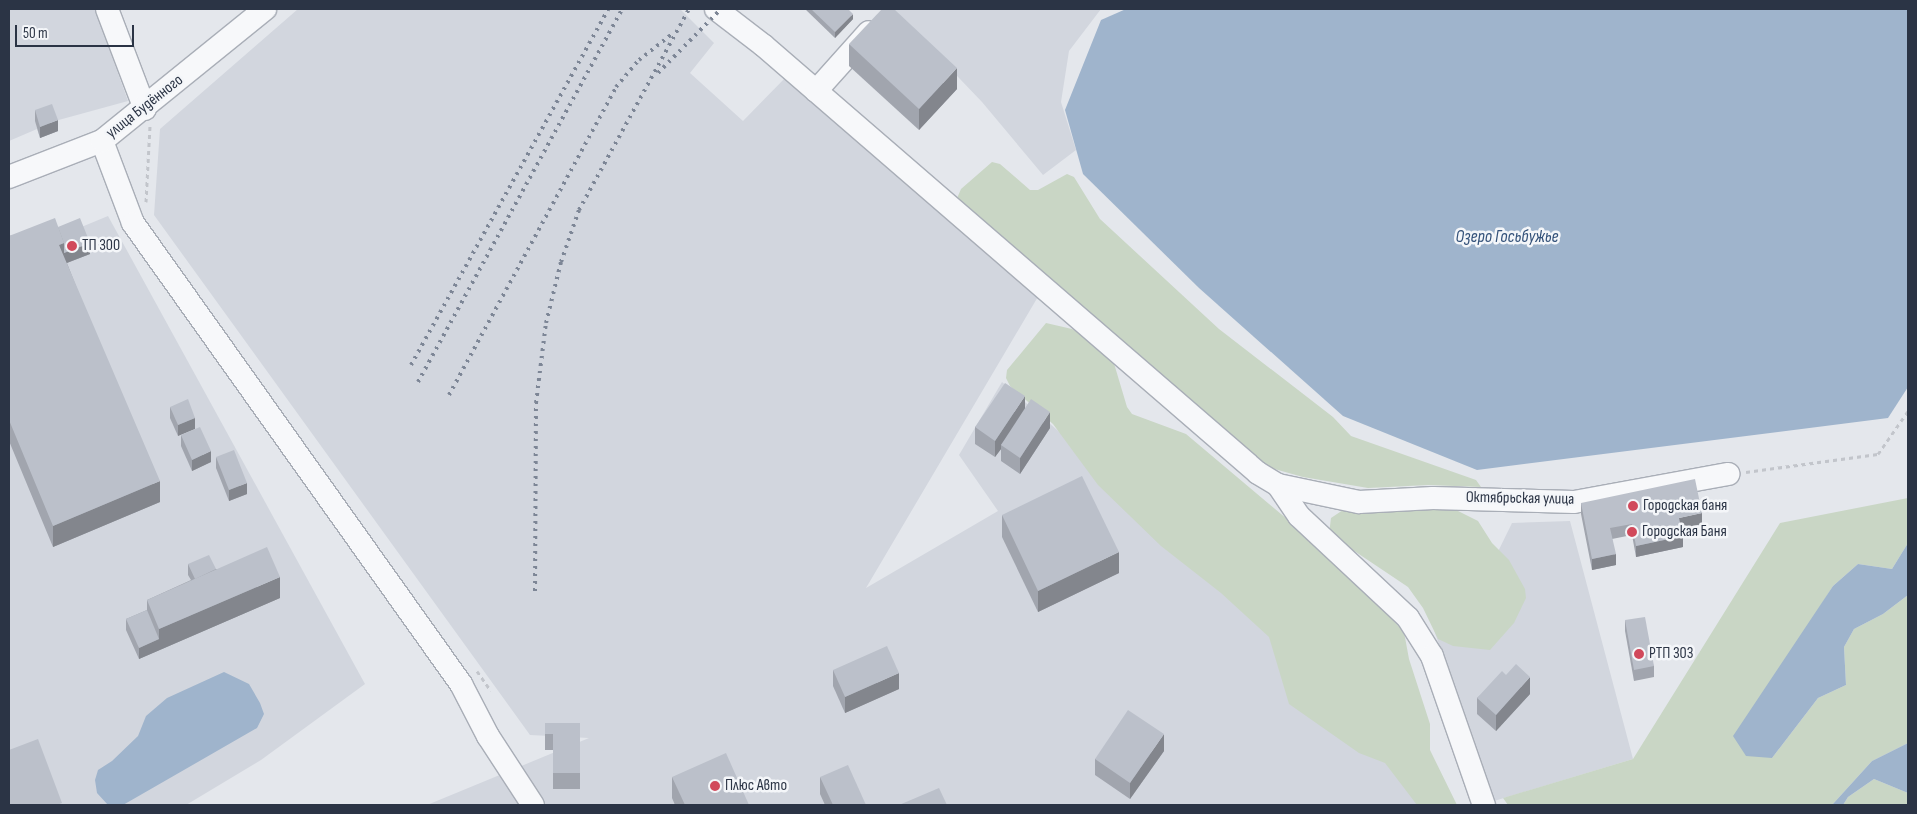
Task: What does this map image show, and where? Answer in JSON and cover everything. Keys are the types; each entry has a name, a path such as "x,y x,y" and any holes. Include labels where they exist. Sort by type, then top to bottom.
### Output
{"street":[{"path":"107,9 148,113"},
{"name":"улица Будённого","path":"9,177 102,141 148,113 265,9"},
{"path":"716,9 816,91 1258,473 1278,484 1299,516 1408,618 1432,656 1484,805"},
{"path":"816,91 886,13"},
{"path":"102,141 133,223 461,684 488,736 533,805"},
{"name":"Октябрьская улица","path":"1278,484 1359,502 1433,498 1574,502 1728,474"}],"path":[{"path":"145,213 148,113"},
{"path":"1728,474 1878,454 1908,411"},
{"path":"474,667 491,691"}],"shaded area":[{"path":"9,9 95,9 128,101 55,121 58,131 40,138 37,129 9,141"},
{"path":"298,9 680,9 714,43 690,73 743,121 788,75 1039,295 866,588 998,511 959,455 1002,382 1427,752 1438,805 427,805 589,738 530,735 154,215 160,129"},
{"path":"893,9 1101,9 1069,51 1061,102 1076,150 1043,175 982,102"},
{"path":"108,216 365,684 261,760 186,805 9,805 9,257"},
{"path":"1570,521 1633,759 1494,801 1434,630 1490,568 1512,523"}],"green space":[{"path":"992,162 1000,164 1030,190 1038,190 1067,174 1074,177 1100,219 1219,329 1333,417 1351,436 1476,480 1481,487 1428,485 1368,488 1303,477 1260,465 955,203 961,189"},
{"path":"1046,323 1072,329 1102,348 1113,360 1127,407 1132,414 1186,434 1338,562 1404,632 1409,659 1430,724 1430,750 1457,805 1417,805 1385,763 1359,753 1289,704 1269,637 1221,593 1161,546 1098,485 1053,424 1010,386 1006,378 1007,370"},
{"path":"1908,498 1908,543 1892,569 1858,564 1833,586 1791,653 1772,758 1818,698 1846,685 1844,647 1854,629 1883,614 1908,595 1908,743 1872,761 1832,805 1508,805 1503,798 1633,759 1780,523"},
{"path":"1416,505 1456,510 1478,521 1492,543 1509,560 1525,589 1526,598 1514,623 1490,650 1453,646 1438,639 1423,608 1408,587 1329,534 1331,518 1343,510"},
{"path":"1874,779 1908,793 1908,805 1843,805 1848,797"}],"water":[{"name":"Озеро Госьбужье","path":"1126,9 1908,9 1908,387 1888,418 1477,470 1343,416 1199,288 1083,174 1065,110 1101,20"},
{"path":"1908,543 1908,595 1883,614 1854,629 1844,647 1846,685 1818,698 1772,758 1746,756 1733,736 1833,586 1858,564 1892,569"},
{"path":"224,672 249,684 264,714 257,728 123,805 108,805 97,793 95,780 98,770 112,761 138,736 146,716 167,698"},
{"path":"1908,743 1908,793 1874,779 1848,797 1843,805 1832,805 1872,761"}],"building":[{"path":"811,9 848,9 853,14 835,32"},
{"path":"882,9 894,9 957,68 919,109 849,44"},
{"path":"52,104 58,120 40,127 35,110"},
{"path":"55,218 64,243 59,245 160,481 53,526 9,420 9,236"},
{"path":"80,218 90,243 64,253 64,243 58,227"},
{"path":"1005,383 1025,396 995,441 975,427"},
{"path":"188,399 195,418 178,425 170,407"},
{"path":"1031,399 1050,412 1020,458 1001,445"},
{"path":"200,427 211,451 192,460 181,435"},
{"path":"234,450 247,483 229,490 216,457"},
{"path":"1082,476 1119,552 1038,591 1002,515"},
{"name":"Городская Баня","path":"1695,479 1702,513 1679,518 1683,536 1636,546 1632,524 1610,528 1616,554 1592,559 1581,503"},
{"path":"267,547 280,577 159,629 147,600"},
{"path":"209,555 216,569 195,579 188,564"},
{"path":"147,610 159,639 139,648 126,619"},
{"name":"РТП 303","path":"1645,617 1654,666 1634,670 1625,620"},
{"path":"887,646 899,673 845,697 833,670"},
{"path":"1516,664 1530,677 1496,715 1477,698 1502,671 1506,675"},
{"path":"1128,710 1164,734 1130,783 1095,759"},
{"path":"545,723 580,723 580,773 553,773 553,734 545,734"},
{"path":"38,739 62,803 57,805 9,805 9,750"},
{"path":"726,753 749,805 685,805 672,777"},
{"path":"848,765 866,805 833,805 820,777"},
{"path":"939,788 947,805 899,805"}],"railway":[{"path":"411,365 608,9"},
{"path":"418,382 622,9"},
{"path":"535,591 536,403 546,323 561,262 579,210 689,9"},
{"path":"658,73 721,9"},
{"path":"449,395 616,87 639,60 672,34"}],"place":[{"name":"ТП 300","path":"72,246"},
{"name":"Городская баня","path":"1633,506"},
{"name":"Городская Баня","path":"1632,532"},
{"name":"РТП 303","path":"1639,654"},
{"name":"Плюс Авто","path":"715,786"}]}
